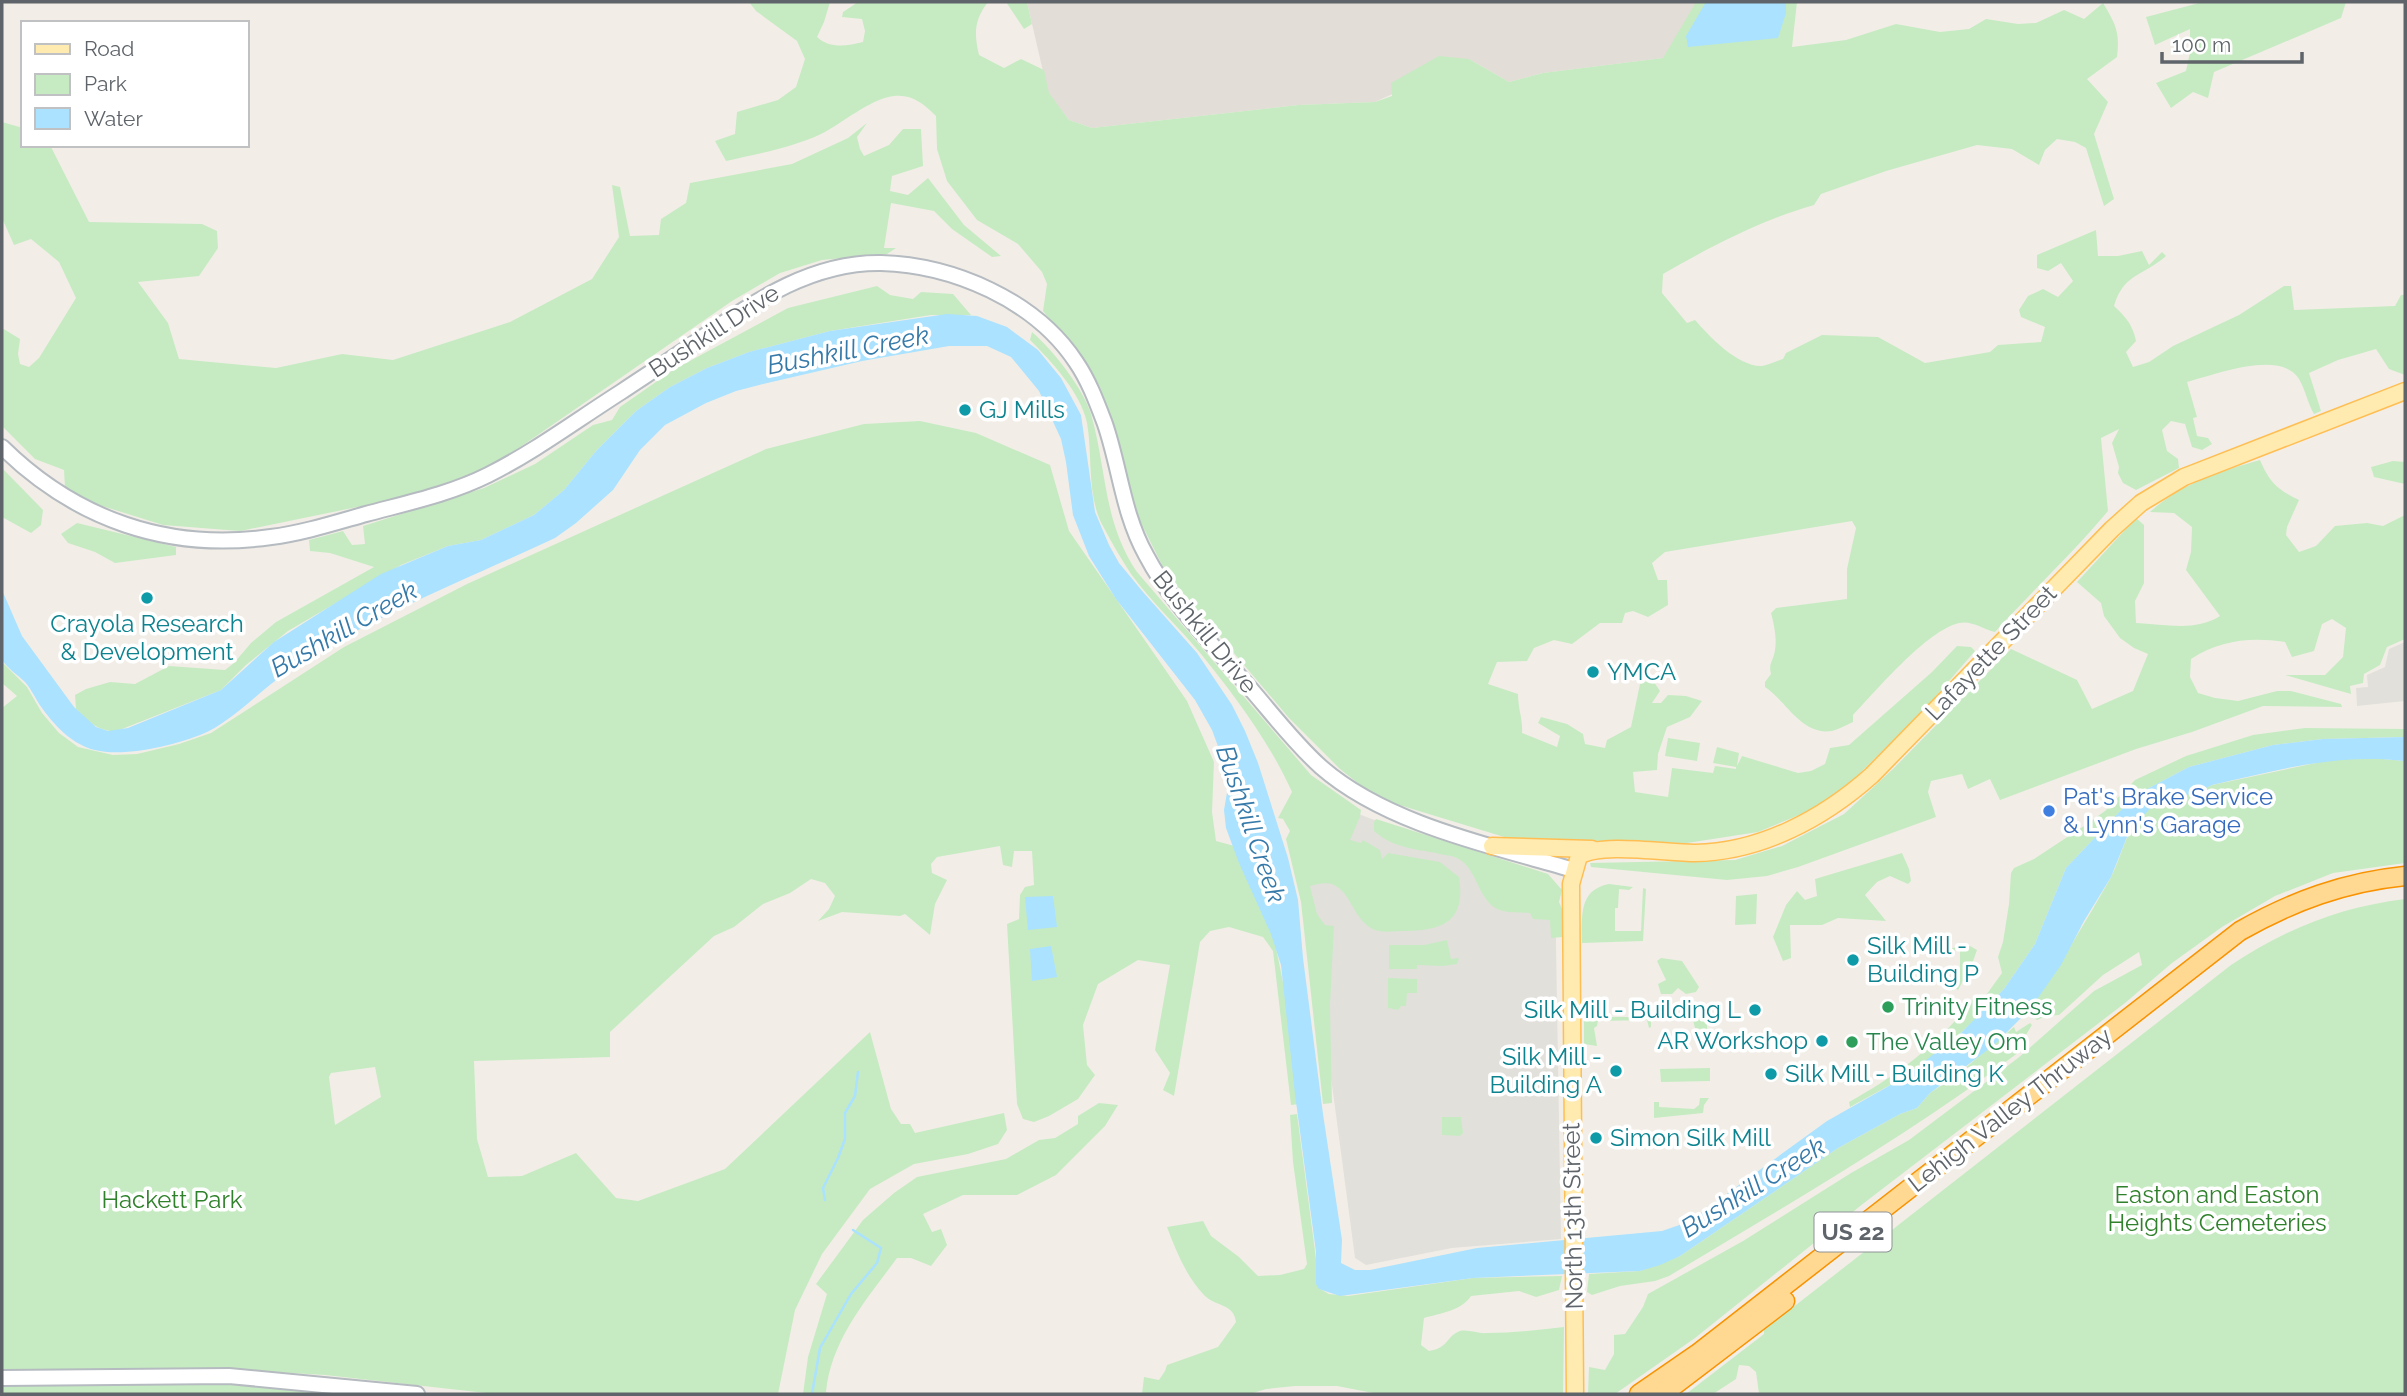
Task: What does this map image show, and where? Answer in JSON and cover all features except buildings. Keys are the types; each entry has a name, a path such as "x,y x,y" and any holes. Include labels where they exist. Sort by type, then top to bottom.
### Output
{"highway":[{"name":"Lehigh Valley Thruway","path":"1639,1394 1697,1354 2240,932 2276,911 2326,891 2361,882 2405,876"},
{"name":"Lehigh Valley Thruway","path":"1662,1394 2224,956 2273,926 2317,907 2360,894 2405,887"}],"main road":[{"name":"Bushkill Drive","path":"2,447 22,466 65,498 125,525 163,535 203,540 240,541 291,534 453,490 492,473 751,304 791,282 828,270 863,264 882,263 929,268 969,281 1029,314 1079,365 1108,434 1130,523 1153,569 1175,600 1310,757 1342,784 1375,804 1492,846 1574,870"},
{"name":"Lafayette Street","path":"1492,846 1691,853 1718,851 1763,840 1820,815 1872,775 2112,529 2141,503 2193,473 2405,391"},
{"path":"1574,870 1579,856 1597,849"},
{"name":"North 13th Street","path":"1574,870 1571,884 1571,942 1575,1394"},
{"path":"2,1378 229,1376 417,1394"}],"shaded area":[{"path":"1027,2 1797,2 1663,58 1543,73 1509,82 1469,59 1375,102 1298,105 1092,128 1069,120 1048,93"},
{"path":"2405,642 2405,701 2357,706 2356,688 2368,687 2367,675 2385,667 2389,649"},
{"path":"1327,802 1555,885 1561,1239 1452,1248 1366,1265 1355,1258 1319,987 1305,855"}],"green space":[{"path":"749,2 830,2 817,37 839,46 863,42 865,31 862,19 842,17 843,12 858,2 988,2 976,27 979,55 1004,68 1021,59 1044,70 1049,93 1069,120 1092,128 1298,105 1375,102 1392,96 1391,83 1439,56 1469,59 1509,82 1543,73 1663,58 1696,2 1797,2 1792,47 1846,40 1896,24 1940,32 1969,29 1986,19 2018,24 2036,23 2064,10 2084,19 2103,3 2116,29 2117,57 2087,79 2108,102 2094,134 2114,199 2104,206 2086,148 2075,142 2057,139 2045,150 2039,165 2012,149 1977,145 1886,171 1821,194 1814,205 1736,235 1663,274 1662,293 1687,323 1695,320 1734,356 1753,365 1762,366 1783,359 1786,353 1822,335 1878,337 1925,363 1990,352 1998,345 2041,342 2045,327 2021,317 2019,310 2028,296 2043,289 2058,297 2073,281 2061,263 2048,271 2037,268 2037,255 2096,230 2098,256 2118,256 2142,251 2149,265 2162,252 2166,256 2129,281 2118,295 2114,306 2128,321 2135,335 2136,341 2126,352 2133,367 2149,362 2173,346 2239,315 2284,286 2291,286 2294,310 2395,306 2401,295 2405,295 2405,375 2389,369 2376,349 2338,360 2309,373 2321,411 2314,414 2299,379 2290,370 2277,366 2246,367 2187,382 2197,417 2193,418 2197,436 2208,438 2212,444 2202,450 2192,447 2185,424 2171,421 2162,430 2167,451 2178,459 2179,468 2136,490 2123,483 2118,473 2119,467 2112,443 2119,429 2101,438 2108,511 2081,542 1995,632 1968,623 1946,628 1903,663 1853,715 1853,722 1832,731 1821,731 1803,723 1765,687 1771,674 1770,667 1776,646 1771,613 1776,608 1847,599 1847,569 1856,528 1852,521 1665,552 1652,563 1658,580 1667,580 1668,605 1648,617 1633,611 1625,613 1622,623 1600,623 1572,644 1554,640 1534,648 1527,661 1497,662 1488,684 1518,694 1522,733 1557,747 1560,736 1538,723 1541,717 1567,724 1583,734 1585,744 1605,748 1607,740 1631,727 1640,684 1652,679 1660,691 1652,703 1661,703 1668,695 1686,696 1702,701 1690,717 1667,727 1658,754 1657,770 1633,772 1635,792 1668,797 1672,768 1713,773 1715,766 1736,769 1713,763 1717,747 1739,753 1737,766 1742,756 1798,773 1811,771 1825,764 1830,748 1849,745 1932,672 1957,646 1971,647 1975,651 1923,711 1849,784 1816,808 1758,832 1687,843 1514,840 1396,804 1364,788 1340,769 1289,718 1166,573 1140,521 1100,387 1076,350 1043,311 1047,284 1042,272 1018,244 977,220 947,181 937,149 936,116 927,108 906,97 885,98 810,139 726,161 715,141 735,134 737,112 778,100 796,87 805,59 797,41 756,11"},
{"path":"1006,2 1027,2 1032,24 1024,29"},
{"path":"2203,2 2346,2 2341,18 2214,72 2208,98 2193,92 2171,108 2156,83 2186,71 2190,52 2190,29 2155,45 2146,17"},
{"path":"2,122 21,127 21,147 51,147 89,222 202,224 217,231 218,248 199,276 138,282 168,323 179,359 276,368 342,354 393,360 510,322 592,279 619,237 612,185 620,187 630,236 659,235 661,219 686,203 690,183 792,164 848,138 867,123 857,137 864,156 889,145 903,129 921,129 923,166 892,176 890,191 908,195 928,178 964,225 1001,256 992,257 952,229 934,211 891,203 884,248 896,248 887,254 822,260 780,273 732,301 490,468 401,498 240,531 163,525 99,505 65,488 64,470 35,459 2,426 2,328 20,339 20,364 29,367 39,358 76,298 59,262 31,239 14,245 2,218"},
{"path":"877,286 890,295 913,299 921,292 953,294 971,315 931,315 830,331 749,352 707,368 670,387 636,411 596,451 564,490 534,515 481,540 448,546 401,565 288,631 246,665 221,690 117,731 99,728 76,709 75,695 86,689 110,682 135,684 169,666 225,670 276,622 374,567 330,553 310,551 309,540 343,531 352,545 365,544 363,526 484,488 535,464 593,425 612,420 620,407 673,370 788,308"},
{"path":"1032,332 1066,370 1087,404 1112,515 1126,553 1137,572 1311,775 1361,810 1350,840 1361,843 1363,840 1380,850 1382,859 1388,853 1440,862 1459,877 1459,903 1450,920 1432,928 1407,931 1375,930 1362,921 1336,886 1326,883 1310,886 1317,914 1325,925 1334,926 1330,1005 1332,1103 1323,1104 1301,902 1286,839 1290,831 1283,819 1278,818 1292,792 1263,738 1239,703 1201,654 1139,584 1113,545 1098,516 1095,503 1084,412 1064,378 1030,340"},
{"name":"Hackett Park","path":"920,421 976,433 1050,465 1069,531 1187,701 1214,762 1212,812 1216,841 1238,847 1274,938 1288,1007 1300,1104 1291,1105 1273,951 1263,937 1229,927 1210,931 1200,942 1174,1096 1163,1090 1170,1073 1155,1050 1170,965 1138,960 1098,984 1083,1025 1087,1065 1095,1075 1078,1099 1034,1122 1023,1119 1017,1104 1007,924 1019,919 1020,895 1025,887 1034,885 1032,851 1014,851 1012,867 1003,865 1000,846 937,857 931,864 932,873 947,880 935,904 930,935 905,914 900,916 842,912 818,921 829,909 835,896 825,883 811,879 790,893 763,904 734,927 714,936 610,1032 610,1057 474,1061 477,1139 488,1177 522,1176 576,1153 616,1198 638,1201 725,1169 870,1032 891,1109 901,1124 910,1124 915,1133 1004,1113 1007,1130 998,1144 968,1154 914,1164 870,1189 822,1254 795,1310 778,1394 495,1394 325,1375 257,1371 229,1376 2,1378 2,708 17,696 2,683 2,662 27,687 42,713 59,733 78,747 113,755 137,754 179,744 211,733 344,647 467,584 766,449 864,424","holes":["375,1067 381,1097 335,1125 329,1077 331,1073"]},
{"path":"2260,460 2275,485 2299,500 2286,535 2299,552 2316,546 2335,526 2367,523 2383,526 2405,515 2405,639 2387,647 2380,665 2364,674 2363,683 2350,686 2351,694 2285,675 2325,675 2343,657 2346,628 2332,619 2322,624 2314,651 2292,657 2285,642 2248,640 2225,644 2191,659 2190,677 2198,693 2215,698 2238,701 2277,691 2291,691 2341,704 2342,707 2263,706 2136,749 2000,800 1990,779 1968,789 1962,774 1931,781 1928,792 1936,817 1767,876 1727,880 1591,867 1590,863 1735,860 1782,846 1844,814 1893,769 2011,649 2077,680 2092,709 2133,691 2148,654 2120,638 2104,616 2101,603 2077,582 2136,518 2144,525 2144,583 2135,601 2136,623 2190,626 2220,616 2186,570 2191,552 2192,527 2174,513 2150,512 2188,486"},
{"path":"2393,461 2405,462 2405,484 2374,477 2371,467"},
{"path":"2,468 43,510 41,525 31,533 2,517"},
{"path":"77,523 176,547 176,555 115,563 95,552 68,543 61,534"},
{"path":"2305,728 2405,729 2405,737 2323,739 2273,745 2189,767 2147,789 2124,807 2066,868 2035,944 2004,989 1977,1018 1944,1048 1903,1078 1850,1107 1849,1102 1885,1081 1932,1044 1973,999 1984,998 2002,973 1998,957 2003,942 2011,873 2014,868 2034,859 2105,811 2135,780 2186,756 2253,735"},
{"path":"1668,738 1700,743 1697,761 1665,756"},
{"path":"2361,757 2405,761 2405,863 2333,873 2275,896 2222,927 1864,1203 1695,1338 1615,1394 1588,1394 1589,1367 1605,1370 1614,1354 1614,1335 1625,1334 1643,1307 1648,1294 1743,1241 1909,1140 2018,1058 2094,991 2142,965 2139,952 2103,975 2059,1015 2037,1020 2032,1017 2036,1012 2031,1008 2101,895 2126,840 2143,814 2166,800 2212,785 2330,760"},
{"path":"1376,819 1548,874 1562,890 1559,902 1563,911 1563,937 1551,938 1550,920 1533,919 1530,913 1506,912 1494,907 1488,902 1470,870 1457,858 1388,841 1374,831"},
{"path":"1902,853 1911,881 1908,884 1890,876 1877,882 1865,895 1886,921 1838,918 1822,925 1790,925 1791,958 1783,961 1773,937 1786,905 1797,891 1805,900 1817,896 1815,879"},
{"path":"1609,884 1633,887 1629,890 1619,889 1618,908 1615,908 1615,931 1641,931 1643,888 1646,889 1643,941 1582,943 1582,914 1587,898 1599,887"},
{"path":"1757,894 1756,924 1735,925 1736,896"},
{"name":"Easton and Easton Heights Cemeteries","path":"2405,899 2405,1394 1759,1394 1756,1372 1749,1366 1739,1365 1736,1379 1713,1394 1686,1394 2231,965 2293,930 2314,922 2358,908"},
{"path":"1447,940 1451,959 1459,958 1457,964 1389,969 1389,945 1424,945"},
{"path":"1970,946 1977,950 1972,964 1958,990 1955,988 1952,991 1952,982 1960,981 1960,951 1952,948"},
{"path":"1661,958 1682,961 1699,987 1696,992 1686,994 1678,988 1672,994 1661,994 1658,984 1666,980 1657,961"},
{"path":"1388,978 1417,979 1417,993 1407,993 1406,1006 1401,1006 1398,1010 1388,1008"},
{"path":"1584,1017 1700,1017 1707,1019 1707,1030 1695,1028 1693,1020 1651,1020 1649,1028 1647,1020 1598,1021 1594,1028 1597,1046 1584,1044"},
{"path":"2030,1023 2032,1025 2024,1038 2023,1049 1937,1110 1804,1195 1669,1276 1592,1295 1587,1292 1589,1274 1640,1271 1680,1256 1838,1148 1900,1114 1917,1108 1930,1093 1958,1074 2014,1027 2016,1032"},
{"path":"1710,1068 1710,1081 1661,1082 1660,1069"},
{"path":"1700,1098 1709,1098 1703,1113 1654,1118 1654,1102 1659,1102 1659,1107 1694,1109 1699,1105"},
{"path":"1099,1103 1118,1105 1105,1126 1056,1175 1017,1195 963,1195 923,1214 932,1232 941,1229 947,1245 931,1266 911,1258 897,1258 843,1338 829,1373 826,1392 831,1394 803,1394 808,1357 827,1294 816,1284 863,1220 917,1177 1006,1159 1039,1140 1055,1138 1078,1124 1078,1116"},
{"path":"1297,1114 1320,1289 1329,1294 1348,1296 1473,1278 1562,1276 1559,1290 1536,1297 1519,1291 1471,1296 1456,1308 1424,1318 1421,1345 1429,1351 1436,1349 1460,1331 1497,1333 1564,1327 1563,1394 1378,1394 1337,1386 1295,1386 1266,1389 1250,1394 1142,1394 1144,1377 1159,1380 1167,1365 1218,1347 1236,1322 1232,1311 1208,1299 1192,1280 1167,1227 1203,1221 1211,1236 1239,1257 1258,1276 1280,1275 1304,1269 1307,1264 1293,1162 1290,1115"},
{"path":"1442,1117 1461,1117 1463,1133 1460,1136 1442,1135"},
{"path":"222,1384 347,1394 2,1394 2,1386"}],"water":[{"path":"1706,2 1786,2 1786,13 1778,38 1688,47 1686,36"},
{"name":"Bushkill Creek","path":"947,314 977,316 1007,327 1038,350 1061,378 1081,415 1095,512 1109,545 1119,563 1197,653 1232,705 1245,731 1288,858 1298,900 1323,1114 1342,1240 1341,1263 1355,1270 1370,1270 1477,1248 1662,1231 1688,1222 1827,1121 1903,1078 1961,1033 2004,989 2035,944 2066,868 2124,807 2147,789 2189,767 2273,745 2323,739 2405,737 2405,761 2356,759 2308,764 2212,785 2195,793 2165,800 2151,808 2131,827 2111,877 2061,965 2031,1008 1993,1046 1930,1093 1917,1108 1900,1114 1838,1148 1680,1256 1640,1271 1473,1278 1340,1296 1319,1289 1316,1284 1316,1252 1281,965 1271,934 1226,828 1224,810 1228,787 1223,760 1212,730 1195,700 1116,599 1089,556 1073,515 1061,439 1039,391 1011,357 987,346 949,346 862,361 763,384 706,403 665,425 640,450 613,490 555,538 352,633 289,671 220,725 184,741 122,752 107,752 87,747 59,728 25,682 2,660 2,590 22,636 74,707 96,727 108,731 128,728 221,690 274,642 381,574 448,546 481,540 534,515 564,490 596,451 636,411 670,387 707,368 749,352 830,331"},
{"path":"1053,896 1057,927 1028,930 1025,897"},
{"path":"1051,946 1057,977 1032,981 1030,949"}],"waterway":[{"path":"825,1200 823,1188 845,1139 845,1113 855,1096 858,1072"},
{"path":"812,1394 820,1348 851,1294 877,1263 881,1248 853,1230"}],"place":[{"name":"GJ Mills","path":"965,410"},
{"name":"Crayola Research & Development","path":"147,598"},
{"name":"YMCA","path":"1593,672"},
{"name":"Pat's Brake Service & Lynn's Garage","path":"2049,811"},
{"name":"Silk Mill - Building P","path":"1853,960"},
{"name":"Trinity Fitness","path":"1888,1007"},
{"name":"Silk Mill - Building L","path":"1755,1010"},
{"name":"AR Workshop","path":"1822,1041"},
{"name":"The Valley Om","path":"1852,1042"},
{"name":"Silk Mill - Building A","path":"1616,1071"},
{"name":"Silk Mill - Building K","path":"1771,1074"},
{"name":"Simon Silk Mill","path":"1596,1138"}]}
